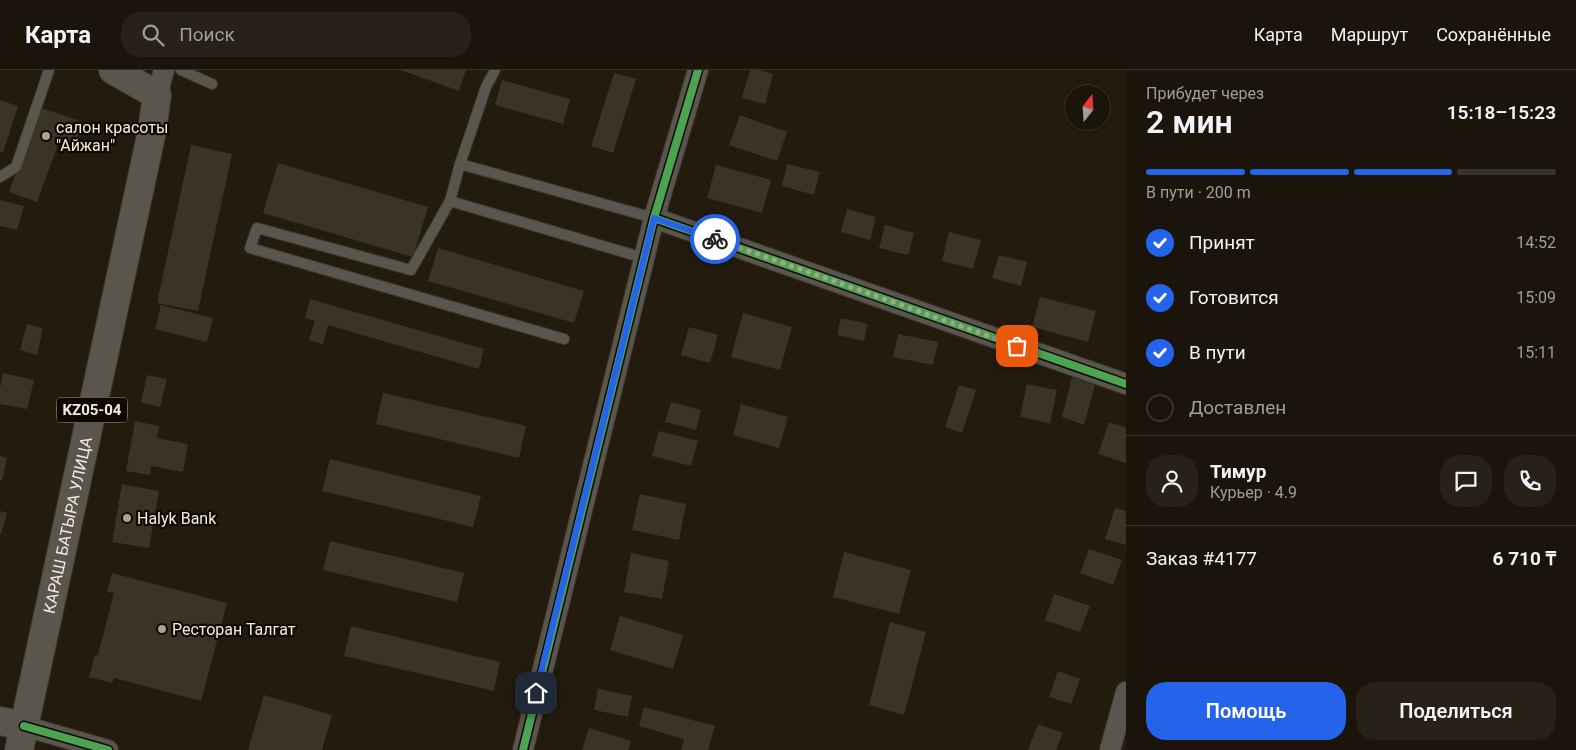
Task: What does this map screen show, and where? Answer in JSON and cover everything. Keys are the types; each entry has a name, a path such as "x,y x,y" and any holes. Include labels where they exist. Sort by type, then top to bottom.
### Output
{"main road":[{"name":"КАРАШ БАТЫРА УЛИЦА","path":"14,732 152,130 161,82 113,70"}],"street":[{"path":"522,750 654,218 698,70"},
{"path":"654,218 1126,384"},
{"path":"1110,750 1126,692"},
{"path":"14,732 108,750"}],"lane":[{"path":"0,177 16,167 49,70"},
{"path":"181,70 212,84"},
{"path":"495,70 486,87 460,164 450,201 410,270 257,228 250,248 564,339"},
{"path":"460,164 654,218"},
{"path":"450,201 644,258"}],"building":[{"path":"401,70 466,70 459,91"},
{"path":"750,70 759,70 773,74 765,104 742,98"},
{"path":"614,73 636,79 613,153 591,146"},
{"path":"502,80 570,99 563,124 495,105"},
{"path":"0,100 18,106 3,153 0,152"},
{"path":"39,107 83,122 74,148 59,142 37,202 9,192"},
{"path":"740,115 787,132 777,161 729,145"},
{"path":"191,145 232,154 198,311 157,303"},
{"path":"278,163 428,207 413,257 263,213"},
{"path":"787,164 820,172 814,195 782,186"},
{"path":"716,165 771,180 762,213 707,198"},
{"path":"0,200 24,206 17,230 0,226"},
{"path":"847,209 876,217 870,240 841,232"},
{"path":"885,225 914,233 908,255 879,248"},
{"path":"949,232 981,240 973,269 942,261"},
{"path":"438,248 584,291 574,323 428,281"},
{"path":"999,255 1027,262 1021,286 992,278"},
{"path":"1040,297 1096,311 1088,342 1032,327"},
{"path":"310,299 484,349 479,369 328,325 323,344 309,340 315,321 305,318"},
{"path":"161,305 213,318 207,342 155,329"},
{"path":"743,313 792,327 780,370 731,357"},
{"path":"841,318 868,324 864,341 837,335"},
{"path":"27,324 43,328 37,355 20,350"},
{"path":"689,327 718,335 710,363 681,355"},
{"path":"898,334 938,342 933,365 893,357"},
{"path":"3,373 34,380 27,409 0,404 0,388"},
{"path":"147,375 167,379 160,407 141,402"},
{"path":"1072,377 1095,385 1084,425 1062,417"},
{"path":"1027,384 1057,390 1050,423 1020,417"},
{"path":"959,385 976,390 962,433 945,427"},
{"path":"383,393 526,426 519,458 376,424"},
{"path":"671,402 701,410 696,430 665,422"},
{"path":"741,404 788,417 779,448 733,435"},
{"path":"135,421 159,426 157,438 188,444 183,472 151,466 150,475 126,471"},
{"path":"1109,422 1126,428 1126,463 1098,454"},
{"path":"659,431 698,441 691,466 652,456"},
{"path":"0,456 7,458 2,481 0,480"},
{"path":"330,459 481,496 473,527 322,491"},
{"path":"122,484 159,491 149,548 112,542"},
{"path":"640,494 686,504 679,540 632,530"},
{"path":"1115,508 1126,511 1126,545 1105,539"},
{"path":"0,511 7,513 1,534 0,534"},
{"path":"330,541 464,573 457,602 323,570"},
{"path":"1089,549 1122,560 1113,585 1080,573"},
{"path":"844,552 911,570 899,614 833,597"},
{"path":"631,553 669,561 662,599 624,592"},
{"name":"Ресторан Талгат","path":"112,573 227,603 201,701 114,678 112,683 89,677 95,655 98,655 114,593 107,592"},
{"path":"1054,594 1090,606 1080,632 1045,620"},
{"path":"620,616 683,635 673,669 610,650"},
{"path":"890,622 926,632 904,715 869,705"},
{"path":"351,626 500,662 494,691 344,656"},
{"path":"1058,671 1080,679 1071,704 1049,697"},
{"path":"598,689 632,696 628,717 594,710"},
{"path":"264,695 332,715 322,750 248,750"},
{"path":"644,707 715,726 708,750 681,750 684,739 639,726"},
{"path":"1038,724 1063,733 1056,750 1028,750"},
{"path":"589,728 631,741 628,750 582,750"}],"cycle path":[{"path":"523,750 654,218 698,70"},
{"path":"654,218 1126,384"},
{"path":"24,726 108,750"}],"way so far":[{"path":"715,239 1017,346"}],"place":[{"name":"салон красоты \"Айжан\"","path":"46,136"},
{"name":"Halyk Bank","path":"127,518"},
{"name":"Ресторан Талгат","path":"162,629"}],"route":[{"path":"536,693 654,218 715,239"}]}
